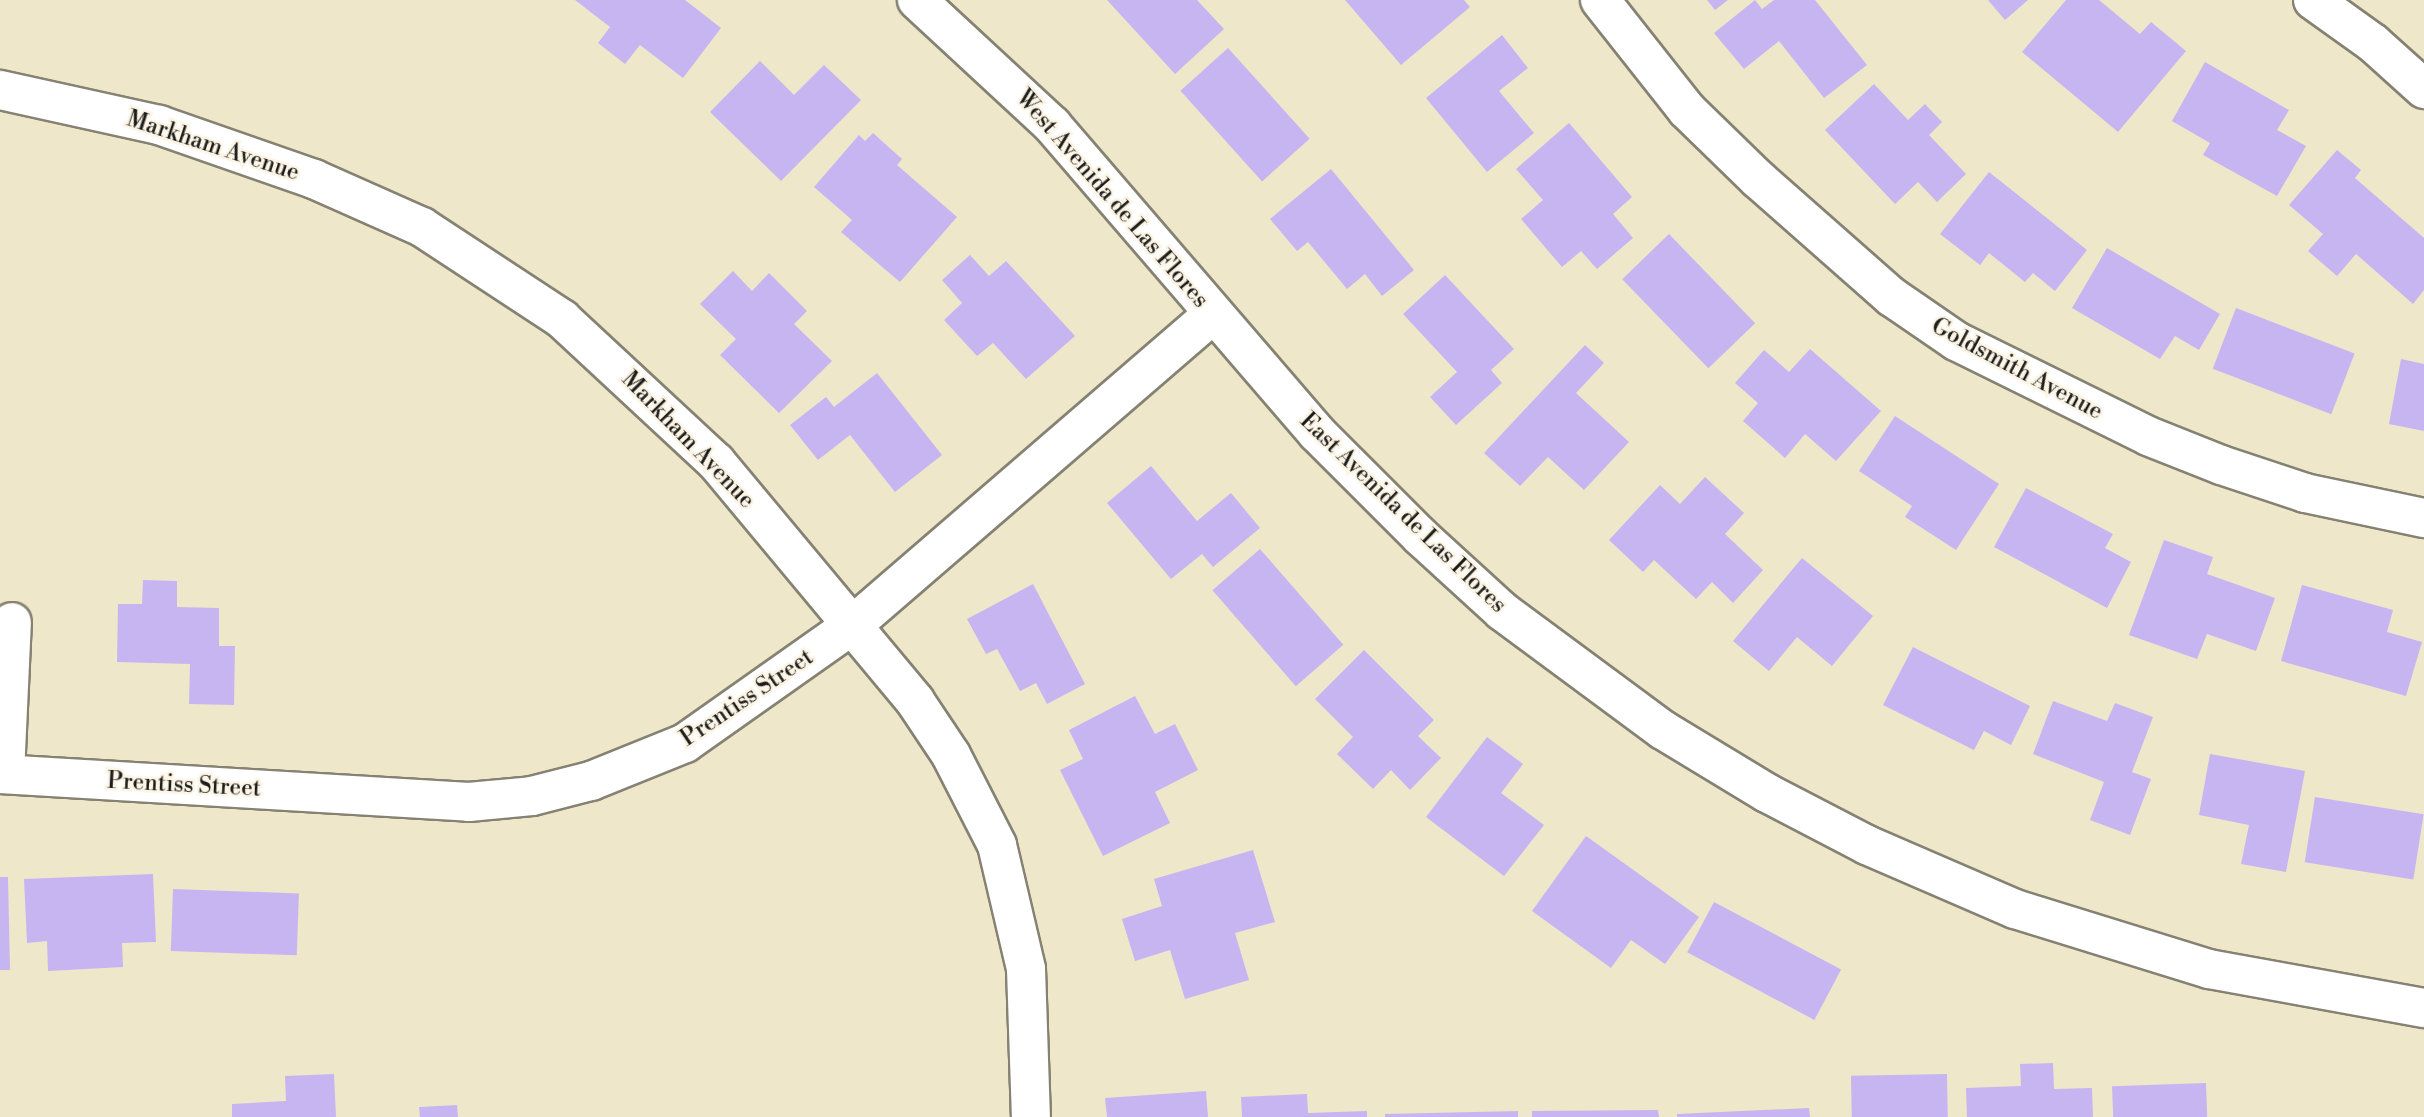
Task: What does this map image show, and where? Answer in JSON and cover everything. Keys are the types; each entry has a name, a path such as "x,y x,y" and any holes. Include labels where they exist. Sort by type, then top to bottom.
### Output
{"street":[{"name":"West Avenida de Las Flores","path":"917,0 1052,125 1213,314"},
{"name":"Goldsmith Avenue","path":"1600,0 1687,110 1767,187 1882,289 1956,341 2111,418 2221,465 2305,493 2424,518"},
{"path":"2313,0 2373,43 2424,89"},
{"name":"Markham Avenue","path":"0,90 159,125 314,179 463,251 562,319 627,376 716,462 854,625 951,755 996,845 1026,969 1031,1117"},
{"name":"Prentiss Street","path":"2,774 469,802 532,796 591,781 685,743 854,625 1213,314"},
{"name":"East Avenida de Las Flores","path":"1213,314 1317,433 1502,611 1663,730 1767,793 1867,845 2003,904 2103,938 2222,971 2424,1008"},
{"path":"2,774 12,622"}],"building":[{"path":"575,0 685,0 721,28 683,78 640,45 625,64 598,43 610,27"},
{"path":"1107,0 1197,0 1224,29 1175,74"},
{"path":"1345,0 1464,0 1470,7 1401,65"},
{"path":"1707,0 1728,0 1715,10"},
{"path":"1755,0 1762,9 1774,0 1815,0 1867,65 1824,98 1779,41 1744,69 1714,33"},
{"path":"1988,0 2028,0 2005,20"},
{"path":"2066,0 2099,0 2140,34 2151,22 2186,51 2118,132 2022,52"},
{"path":"1502,35 1528,68 1499,91 1534,133 1487,172 1426,98"},
{"path":"1228,48 1310,139 1262,181 1180,91"},
{"path":"760,61 794,95 824,65 861,100 781,181 710,112"},
{"path":"2205,62 2289,110 2277,130 2306,146 2277,196 2203,155 2210,143 2172,121"},
{"path":"1874,84 1908,120 1925,104 1942,122 1929,135 1966,174 1937,202 1918,182 1895,204 1825,130"},
{"path":"1569,123 1632,197 1613,214 1633,238 1597,269 1581,251 1562,267 1521,219 1543,200 1516,169"},
{"path":"873,133 902,159 897,165 957,217 900,282 841,232 852,220 814,187 859,135 865,141"},
{"path":"2337,150 2361,170 2355,178 2424,238 2424,290 2413,304 2356,254 2337,276 2308,251 2323,234 2289,205"},
{"path":"1331,169 1414,270 1382,296 1365,274 1347,289 1308,242 1297,251 1270,219"},
{"path":"1989,172 2087,250 2055,291 2033,273 2025,282 1989,253 1980,265 1940,234"},
{"path":"1669,234 1755,323 1708,368 1622,279"},
{"path":"2107,248 2220,314 2199,350 2175,336 2160,359 2072,308"},
{"path":"970,255 989,276 1006,261 1075,336 1026,379 993,343 977,356 944,320 962,303 942,280"},
{"path":"733,271 752,291 769,273 807,311 794,324 832,361 779,413 720,355 736,339 700,304"},
{"path":"1445,275 1514,349 1491,370 1502,383 1456,425 1430,397 1457,372 1403,314"},
{"path":"2236,308 2355,354 2331,414 2213,369"},
{"path":"1585,345 1604,363 1576,393 1629,442 1584,490 1548,457 1520,486 1484,453"},
{"path":"1810,349 1881,411 1836,461 1805,434 1785,458 1743,421 1758,403 1735,383 1764,350 1789,372"},
{"path":"2401,359 2424,364 2424,431 2389,424"},
{"path":"877,373 942,455 895,492 850,435 818,460 790,425 826,397 834,407"},
{"path":"1895,416 1999,484 1956,550 1905,517 1912,506 1859,471"},
{"path":"1151,466 1197,521 1231,493 1260,528 1213,567 1202,554 1171,579 1107,503"},
{"path":"1705,477 1744,513 1725,534 1763,570 1733,603 1712,582 1696,599 1654,560 1643,572 1609,540 1660,485 1680,504"},
{"path":"2026,488 2113,534 2105,548 2131,562 2107,608 1994,547"},
{"path":"2164,540 2213,557 2207,574 2275,598 2256,651 2207,634 2197,659 2129,635"},
{"path":"1260,549 1343,645 1296,686 1212,590"},
{"path":"1802,558 1873,616 1832,666 1797,637 1769,671 1733,641"},
{"path":"143,580 177,581 177,607 219,608 219,646 235,646 234,705 189,704 190,664 117,662 118,604 142,604"},
{"path":"1033,584 1085,684 1047,704 1036,683 1020,691 997,649 986,654 967,619"},
{"path":"2302,585 2393,610 2387,632 2422,642 2406,696 2281,661"},
{"path":"1913,647 2030,706 2011,745 1984,731 1974,750 1883,705"},
{"path":"1364,650 1434,720 1418,736 1441,758 1410,790 1391,770 1373,789 1337,754 1353,737 1315,699"},
{"path":"1135,696 1155,734 1175,724 1198,770 1155,792 1170,823 1103,856 1060,770 1083,759 1069,730"},
{"path":"2053,701 2107,721 2115,703 2153,717 2132,772 2151,779 2130,835 2090,820 2104,782 2033,754"},
{"path":"1487,737 1523,764 1501,793 1544,825 1504,876 1426,817"},
{"path":"2210,754 2305,771 2286,872 2241,864 2249,825 2199,815"},
{"path":"2315,797 2424,814 2413,879 2305,862"},
{"path":"1586,836 1699,917 1665,964 1631,940 1611,968 1532,911"},
{"path":"1253,850 1275,922 1235,933 1249,980 1185,999 1170,950 1135,961 1122,919 1162,906 1154,879"},
{"path":"153,874 156,942 122,943 123,967 48,971 47,941 27,943 24,879"},
{"path":"0,877 8,877 10,970 0,970"},
{"path":"173,889 299,893 297,955 171,951"},
{"path":"1714,902 1841,970 1814,1020 1687,952"},
{"path":"2053,1063 2054,1089 2092,1088 2093,1117 1967,1117 1966,1088 2021,1086 2020,1064"},
{"path":"334,1074 336,1117 232,1117 232,1104 286,1101 285,1076"},
{"path":"1947,1074 1948,1117 1852,1117 1851,1076"},
{"path":"2206,1083 2207,1117 2113,1117 2112,1086"},
{"path":"1206,1091 1208,1117 1107,1117 1105,1098"},
{"path":"1307,1094 1308,1113 1367,1111 1367,1117 1242,1117 1241,1097"},
{"path":"457,1105 458,1117 420,1117 419,1107"},
{"path":"1809,1108 1810,1117 1677,1117 1677,1114"},
{"path":"1658,1110 1659,1117 1532,1117 1532,1111"},
{"path":"1518,1111 1518,1117 1385,1117 1385,1114"}]}
